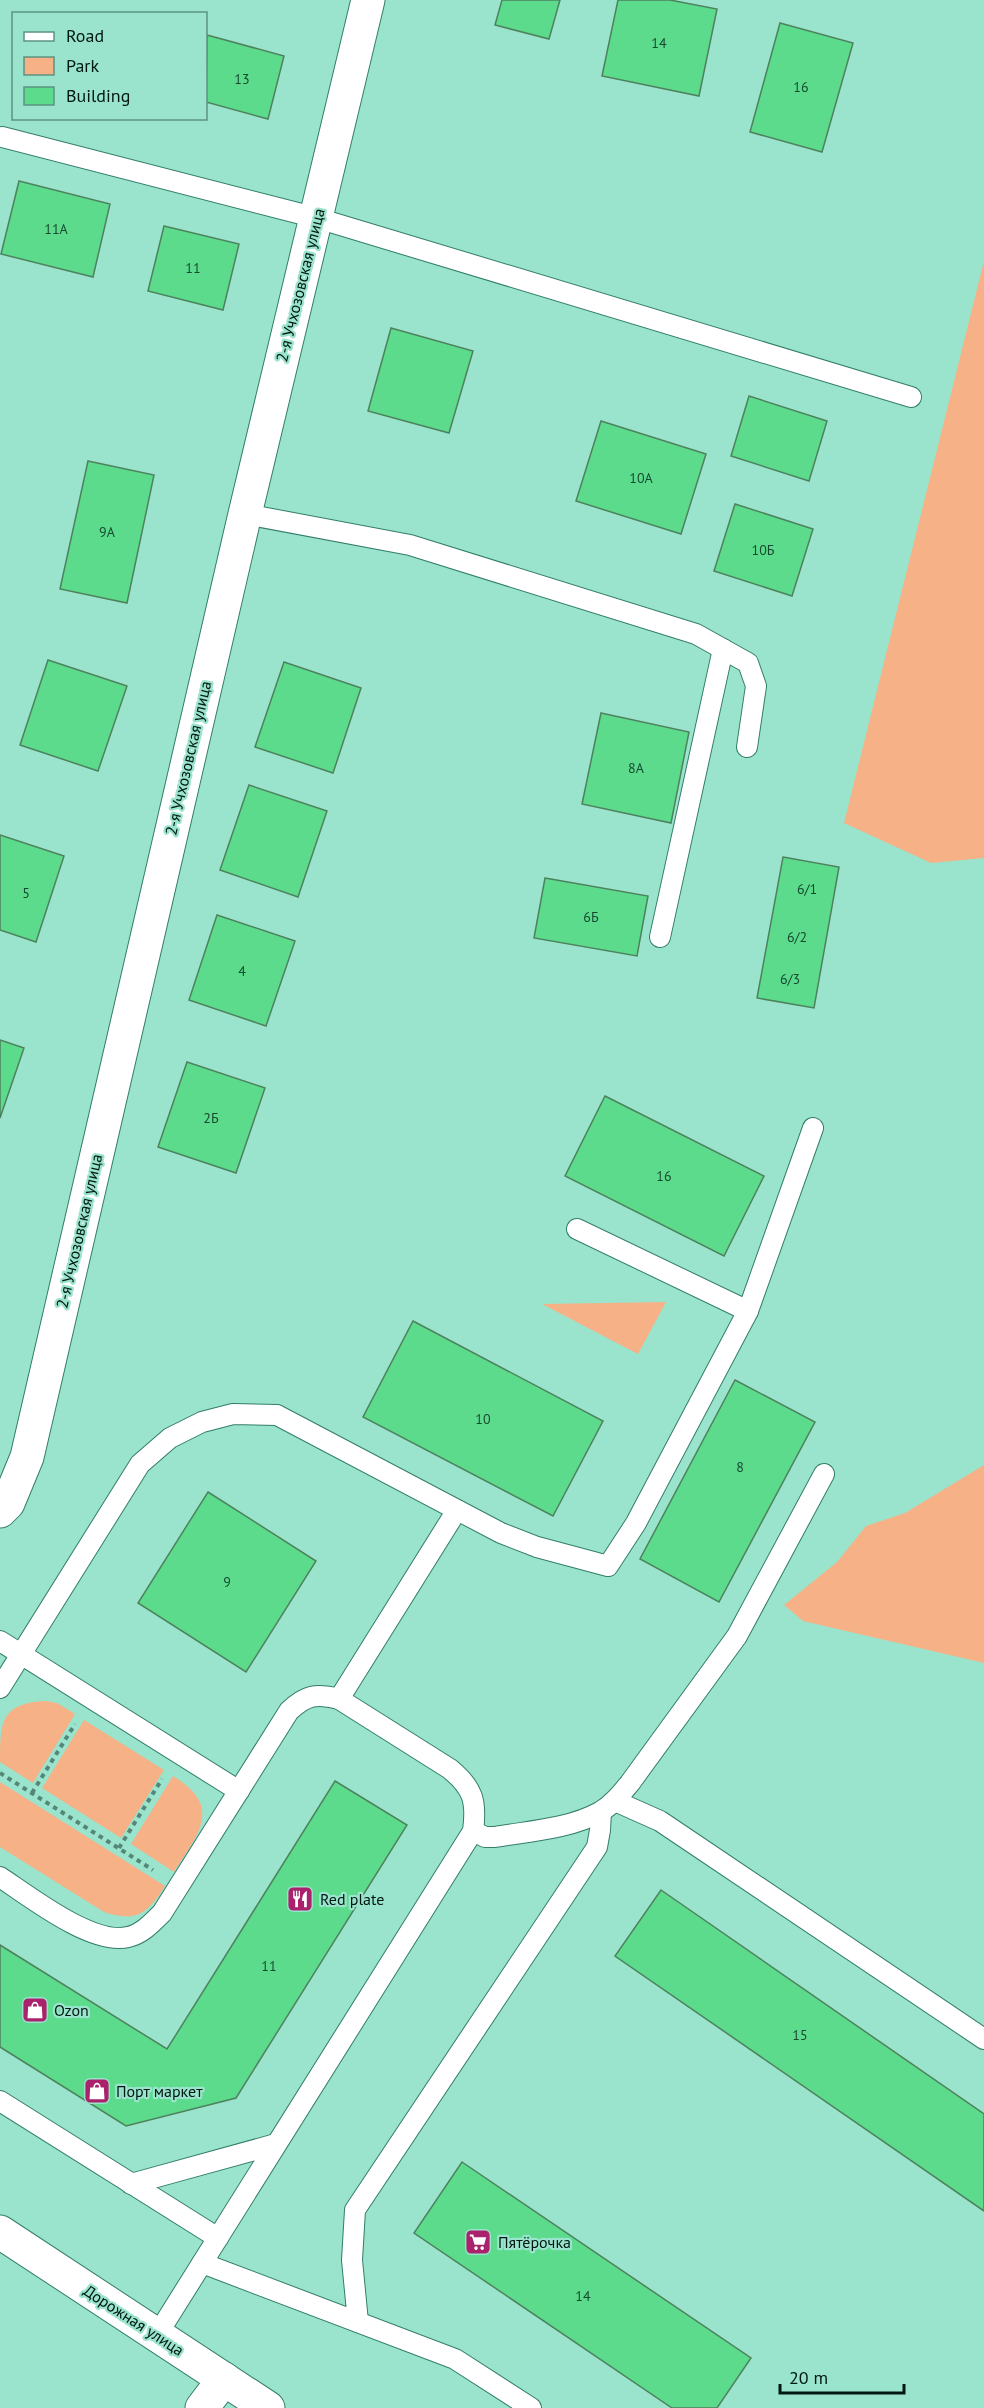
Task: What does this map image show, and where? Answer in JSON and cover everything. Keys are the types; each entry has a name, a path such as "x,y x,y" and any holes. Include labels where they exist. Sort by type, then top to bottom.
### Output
{"street":[{"name":"2-я Учхозовская улица","path":"0,1511 8,1503 27,1457 245,514 368,0"},
{"name":"Дорожная улица","path":"0,2232 268,2408"},
{"path":"202,2408 224,2379"}],"lane":[{"path":"3,136 317,218 911,397"},
{"path":"245,514 410,545 696,634 748,663 756,686 747,747"},
{"path":"660,938 723,649"},
{"path":"0,1688 140,1464 170,1438 202,1422 233,1414 277,1415 501,1533 537,1547 608,1566 636,1523 747,1311 813,1128"},
{"path":"577,1229 747,1311"},
{"path":"473,1831 485,1837 495,1837 574,1823 608,1806 630,1784 737,1636 824,1474"},
{"path":"339,1699 458,1510"},
{"path":"0,1641 238,1791"},
{"path":"0,1877 88,1932 110,1939 129,1937 145,1929 162,1913 289,1711 300,1701 323,1695 339,1699 450,1769 462,1779 474,1801 473,1831 157,2334"},
{"path":"608,1806 660,1821 984,2039"},
{"path":"358,2322 352,2260 355,2210 597,1847 608,1806"},
{"path":"0,2102 218,2238"},
{"path":"131,2184 276,2144"},
{"path":"202,2263 454,2360 531,2408"}],"path":[{"path":"32,1793 91,1698"},
{"path":"119,1848 179,1753"},
{"path":"0,1773 179,1886"}],"green space":[{"path":"984,261 984,858 931,863 844,823"},
{"path":"666,1302 638,1354 542,1304"},
{"path":"984,1465 984,1663 803,1621 784,1605 837,1562 866,1526 905,1513"},
{"path":"46,1701 57,1703 75,1714 33,1783 0,1762 2,1726 11,1711 19,1706"},
{"path":"84,1720 164,1770 121,1838 42,1788"},
{"path":"173,1776 189,1787 198,1799 202,1810 202,1821 198,1833 174,1872 131,1844"},
{"path":"0,1782 165,1886 153,1903 133,1916 104,1912 0,1847"}],"building":[{"path":"502,0 560,0 549,39 495,25"},
{"path":"618,0 670,0 717,9 699,96 602,76"},
{"path":"780,23 853,43 822,152 750,132"},
{"path":"207,35 284,56 268,119 207,102"},
{"path":"19,181 110,204 93,277 1,254"},
{"path":"164,226 239,244 223,310 148,291"},
{"path":"391,328 473,351 449,433 368,411"},
{"path":"749,396 827,421 809,481 731,456"},
{"path":"601,421 706,454 681,534 576,501"},
{"path":"88,461 154,475 127,603 60,589"},
{"path":"735,504 813,529 792,596 714,571"},
{"path":"48,660 127,686 98,771 20,745"},
{"path":"284,662 361,688 333,773 255,747"},
{"path":"601,713 689,732 671,823 582,804"},
{"path":"249,785 327,811 298,897 220,870"},
{"path":"0,835 64,856 36,942 0,930"},
{"path":"783,857 839,867 814,1008 757,998"},
{"path":"545,878 648,896 637,956 534,938"},
{"path":"217,915 295,941 266,1026 189,1000"},
{"path":"0,1040 24,1048 0,1118"},
{"path":"187,1062 265,1088 236,1173 158,1147"},
{"path":"605,1096 764,1176 724,1256 565,1176"},
{"path":"413,1321 603,1421 553,1516 363,1417"},
{"path":"735,1380 815,1422 719,1602 640,1559"},
{"path":"208,1492 316,1561 246,1672 138,1603"},
{"path":"335,1781 407,1825 236,2098 126,2126 0,2047 0,1945 167,2049"},
{"path":"661,1890 984,2114 984,2211 615,1956"},
{"path":"462,2162 751,2358 717,2408 672,2408 414,2233"}],"place":[{"name":"Red plate","path":"300,1899"},
{"name":"Ozon","path":"35,2010"},
{"name":"Порт маркет","path":"97,2091"},
{"name":"Пятёрочка","path":"478,2242"}]}
